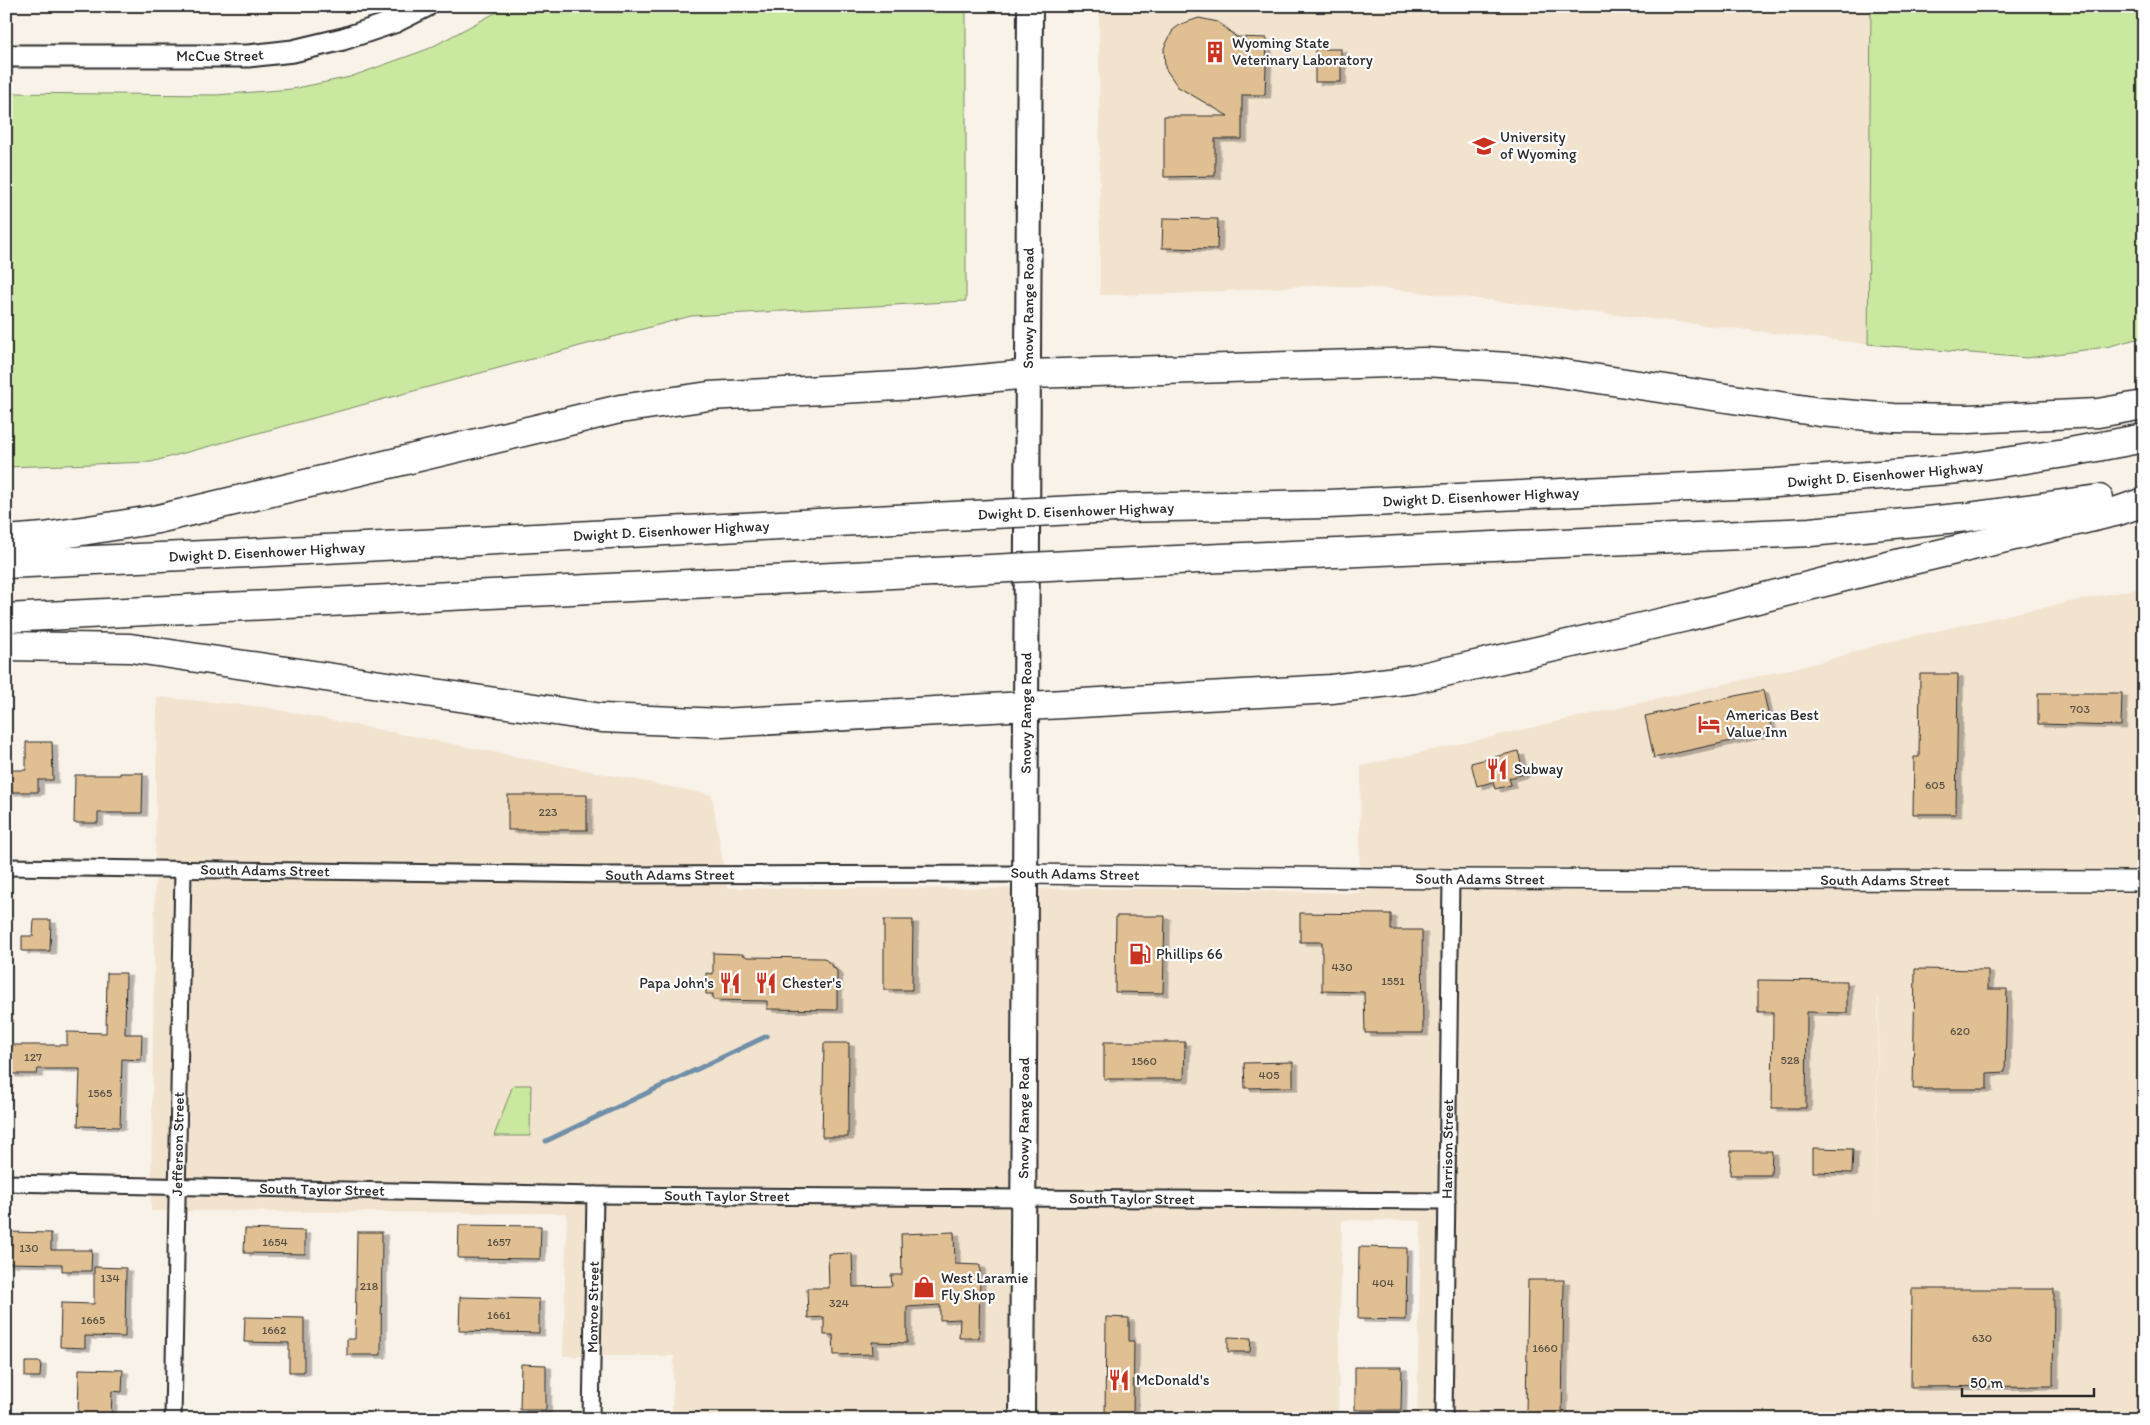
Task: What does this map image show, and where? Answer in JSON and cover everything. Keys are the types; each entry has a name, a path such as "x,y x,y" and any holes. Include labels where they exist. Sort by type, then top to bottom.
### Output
{"highway":[{"path":"6,540 44,537 158,519 620,410 709,396 917,384 1029,374 1424,362 1525,368 1820,412 1894,418 1968,419 2098,413 2144,405"},
{"name":"Dwight D. Eisenhower Highway","path":"6,564 249,554 1116,508 1328,504 1776,483 1959,468 2065,453 2144,438"},
{"path":"6,618 1108,563 1810,532 1968,517 2144,492"},
{"path":"6,646 130,648 602,718 722,723 960,710 1026,704 1331,689 1414,679 1686,617 1892,565 2115,512 2144,502"}],"main road":[{"name":"McCue Street","path":"6,56 248,56 293,50 343,39 394,22 426,6"},
{"name":"Snowy Range Road","path":"1022,1419 1030,6"}],"street":[{"name":"South Adams Street","path":"6,867 606,875 1025,874 1451,879 2144,881"},
{"name":"Jefferson Street","path":"173,1419 179,1186 183,870"},
{"name":"Harrison Street","path":"1444,1419 1451,879"},
{"name":"South Taylor Street","path":"6,1183 595,1195 1447,1201"},
{"name":"Monroe Street","path":"591,1419 595,1195"}],"shaded area":[{"name":"University of Wyoming","path":"1099,6 1871,6 1868,344 1392,289 1322,285 1175,294 1100,295"},
{"path":"2144,587 2144,1418 1660,1413 1659,1419 1417,1419 1421,1221 1342,1220 1338,1419 672,1419 674,1356 563,1356 567,1213 151,1211 157,697 264,707 712,795 727,888 1210,889 1359,893 1361,766 1817,663 1884,643 2020,612","holes":["1878,998 1879,999 1875,1223"]}],"green space":[{"path":"508,6 966,6 966,301 691,316 151,462 6,467 6,93 216,95 292,89 350,77 428,49"},
{"path":"1871,6 2144,6 2144,337 2106,347 2027,358 1868,344"},
{"path":"513,1085 531,1085 530,1136 494,1136"}],"building":[{"path":"1199,18 1218,22 1236,37 1267,38 1265,95 1242,95 1242,139 1215,139 1215,176 1164,177 1164,116 1228,116 1178,87 1165,68 1164,48 1173,30 1181,24"},
{"path":"1315,49 1341,49 1341,82 1315,82"},
{"path":"1163,218 1218,219 1217,249 1162,248"},
{"path":"1920,674 1958,674 1956,814 1913,814 1914,757 1919,757"},
{"name":"Americas Best Value Inn","path":"1763,690 1772,732 1654,758 1645,716"},
{"path":"2038,693 2122,693 2121,726 2038,724"},
{"path":"26,742 52,742 53,780 38,780 38,792 6,792 6,770 26,770"},
{"name":"Subway","path":"1518,751 1524,774 1509,778 1511,785 1495,789 1493,782 1477,786 1471,763"},
{"path":"120,773 143,773 142,813 98,813 98,823 74,823 75,775 120,775"},
{"path":"508,795 587,795 587,830 508,830"},
{"path":"1300,913 1391,914 1391,930 1422,930 1423,1033 1365,1033 1364,992 1322,991 1322,942 1300,942"},
{"name":"Phillips 66","path":"1116,916 1165,916 1163,993 1115,992"},
{"path":"34,920 51,920 50,951 22,951 22,936 33,936"},
{"path":"884,920 913,920 912,990 884,990"},
{"path":"713,953 742,954 747,957 824,958 837,971 837,1010 767,1009 767,1001 713,1000 713,994 706,994 706,973 713,974"},
{"path":"1915,969 1988,970 1988,989 2007,989 2005,1072 1987,1073 1987,1089 1913,1089"},
{"path":"107,973 126,973 125,1034 142,1034 141,1060 122,1059 120,1127 78,1126 80,1069 38,1069 37,1074 10,1074 11,1045 67,1045 67,1032 106,1033"},
{"path":"1758,980 1847,981 1847,1013 1807,1012 1806,1108 1772,1108 1773,1012 1758,1012"},
{"path":"1104,1042 1185,1042 1184,1079 1104,1079"},
{"path":"824,1043 849,1043 848,1137 822,1137"},
{"path":"1293,1062 1293,1087 1245,1088 1244,1063"},
{"path":"1813,1148 1853,1149 1852,1173 1813,1172"},
{"path":"1731,1151 1772,1151 1771,1175 1730,1175"},
{"path":"459,1225 541,1226 540,1259 458,1258"},
{"path":"245,1229 305,1231 305,1254 244,1253"},
{"path":"6,1232 51,1233 51,1250 92,1250 91,1271 62,1271 62,1264 6,1263"},
{"path":"357,1232 382,1232 381,1355 347,1355 347,1339 355,1339"},
{"path":"954,1232 955,1264 980,1265 979,1338 959,1338 960,1319 940,1320 940,1305 907,1307 907,1343 872,1342 873,1354 834,1355 833,1335 824,1335 824,1317 808,1318 807,1288 829,1288 828,1254 852,1253 853,1287 892,1286 891,1275 902,1275 901,1234"},
{"path":"1359,1247 1407,1248 1406,1320 1358,1319"},
{"path":"94,1267 126,1268 125,1337 85,1336 85,1348 60,1347 61,1303 94,1304"},
{"path":"1528,1280 1564,1280 1562,1416 1526,1415"},
{"path":"1912,1289 2054,1289 2053,1386 1911,1387"},
{"path":"460,1297 539,1299 539,1333 459,1331"},
{"path":"245,1317 304,1318 304,1372 289,1372 289,1343 244,1342"},
{"name":"McDonald's","path":"1106,1317 1129,1318 1129,1341 1134,1341 1133,1419 1105,1419"},
{"path":"1228,1337 1251,1338 1250,1352 1228,1352"},
{"path":"25,1362 41,1362 40,1377 25,1377"},
{"path":"521,1364 546,1365 546,1410 520,1410"},
{"path":"1355,1367 1402,1367 1401,1410 1355,1410"},
{"path":"79,1369 123,1370 122,1392 112,1391 111,1419 78,1418"}],"waterway":[{"path":"546,1141 767,1036"}],"place":[{"name":"Wyoming State Veterinary Laboratory","path":"1215,52"},
{"name":"University of Wyoming","path":"1484,146"},
{"name":"Americas Best Value Inn","path":"1709,724"},
{"name":"Subway","path":"1497,769"},
{"name":"Phillips 66","path":"1140,954"},
{"name":"Papa John's","path":"730,983"},
{"name":"Chester's","path":"766,983"},
{"name":"West Laramie Fly Shop","path":"924,1287"},
{"name":"McDonald's","path":"1119,1380"}]}
